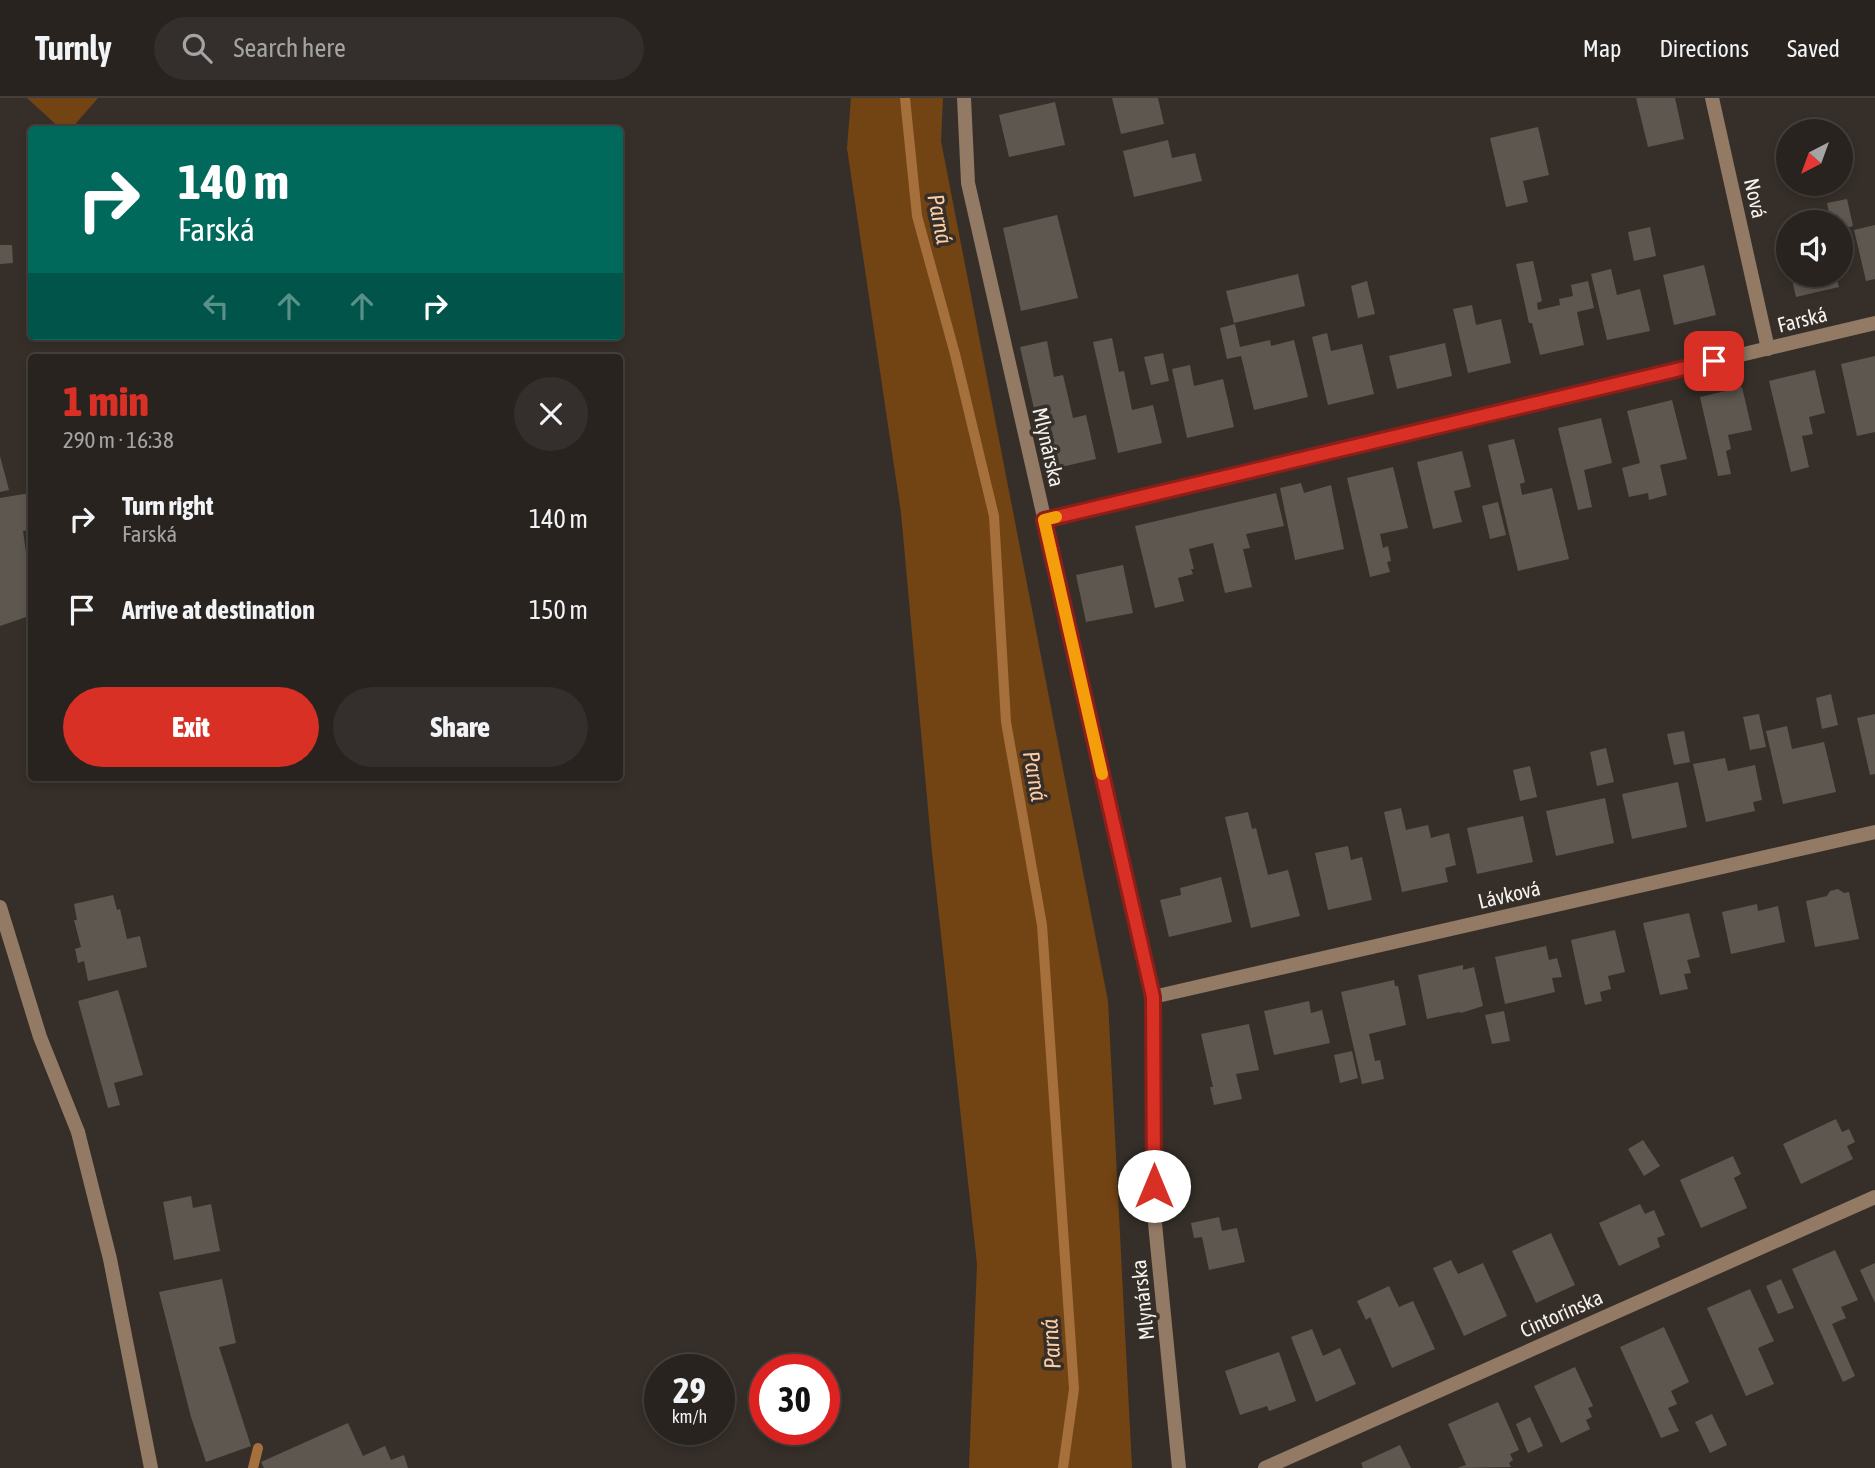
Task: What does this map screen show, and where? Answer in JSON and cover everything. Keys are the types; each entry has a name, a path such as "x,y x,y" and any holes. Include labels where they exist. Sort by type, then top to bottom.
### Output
{"street":[{"name":"Mlynárska","path":"964,98 968,183 1153,997 1154,1213 1179,1468"},
{"name":"Nová","path":"1712,98 1768,349"},
{"name":"Farská","path":"1044,520 1875,323"},
{"name":"Lávková","path":"1153,997 1875,832"},
{"path":"0,907 40,1038 78,1132 110,1259 151,1468"},
{"name":"Cintorínska","path":"1265,1468 1875,1197"}],"shaded area":[{"path":"27,98 98,98 74,126 58,126"},
{"path":"851,98 943,98 941,141 1108,1001 1132,1468 969,1468 977,1264 932,852 901,513 847,148"}],"building":[{"path":"1112,98 1158,98 1164,124 1121,134"},
{"path":"1636,98 1675,98 1684,139 1648,147"},
{"path":"1055,102 1065,145 1009,157 999,115"},
{"path":"1538,127 1549,175 1523,181 1528,202 1506,207 1490,138"},
{"path":"1168,140 1172,158 1195,153 1202,181 1134,197 1123,151"},
{"path":"1847,199 1849,210 1828,210 1827,203"},
{"path":"1057,215 1078,298 1021,311 1003,228"},
{"path":"1875,225 1875,279 1866,281 1854,230"},
{"path":"1650,227 1656,256 1634,261 1628,232"},
{"path":"0,245 12,245 13,263 0,264"},
{"path":"1533,261 1542,301 1537,303 1538,310 1560,305 1559,299 1573,296 1571,285 1588,281 1594,308 1577,312 1584,345 1540,355 1532,323 1529,323 1516,264"},
{"path":"1704,265 1716,315 1674,325 1663,275"},
{"path":"1611,269 1617,295 1640,289 1650,331 1607,340 1591,274"},
{"path":"1298,274 1305,306 1234,323 1226,291"},
{"path":"1367,281 1375,314 1358,318 1351,286"},
{"path":"1794,287 1839,287 1796,297"},
{"path":"1472,305 1476,325 1501,319 1511,363 1468,373 1453,309"},
{"path":"1235,324 1240,347 1270,340 1271,346 1294,340 1308,397 1254,410 1241,356 1227,359 1220,328"},
{"path":"1327,333 1331,351 1362,344 1374,394 1328,405 1312,337"},
{"path":"1112,338 1119,372 1124,371 1132,410 1153,405 1162,443 1118,453 1093,342"},
{"path":"1047,341 1054,377 1063,375 1073,418 1086,415 1096,459 1048,470 1020,347"},
{"path":"1445,343 1452,376 1397,389 1389,356"},
{"path":"1163,353 1169,381 1151,385 1144,357"},
{"path":"1875,356 1875,432 1857,436 1841,364"},
{"path":"1190,365 1194,386 1223,379 1234,427 1187,438 1172,369"},
{"path":"1815,370 1825,413 1809,417 1813,434 1802,436 1809,467 1791,472 1769,381"},
{"path":"1742,387 1752,430 1728,435 1731,449 1726,451 1731,474 1718,476 1700,397"},
{"path":"1672,400 1687,459 1660,465 1667,495 1649,500 1648,493 1629,497 1622,468 1640,463 1627,411"},
{"path":"1601,418 1612,463 1584,470 1592,507 1578,510 1558,428"},
{"path":"1514,439 1525,482 1520,484 1522,495 1552,488 1569,559 1518,571 1488,445"},
{"path":"1462,451 1471,487 1454,491 1462,522 1433,529 1417,462"},
{"path":"0,456 9,490 0,492"},
{"path":"1393,467 1408,528 1380,534 1383,548 1388,546 1391,561 1387,562 1390,572 1370,577 1347,478"},
{"path":"1301,483 1304,493 1331,485 1344,549 1295,560 1280,488"},
{"path":"28,493 28,530 23,531 28,567 28,616 0,626 0,498"},
{"path":"1276,493 1284,526 1246,534 1250,548 1243,549 1252,587 1225,593 1213,543 1189,549 1193,574 1178,578 1184,601 1155,608 1135,526"},
{"path":"1498,502 1506,535 1490,539 1482,506"},
{"path":"1123,565 1133,613 1086,622 1076,575"},
{"path":"1831,694 1838,725 1822,729 1816,698"},
{"path":"1759,714 1766,747 1750,750 1743,717"},
{"path":"1875,714 1875,774 1870,775 1857,718"},
{"path":"1787,726 1792,749 1824,742 1836,792 1783,804 1766,731"},
{"path":"1684,731 1690,762 1674,765 1667,734"},
{"path":"1606,748 1614,782 1597,786 1590,752"},
{"path":"1725,758 1728,771 1755,765 1762,800 1753,802 1755,811 1706,822 1693,764"},
{"path":"1530,766 1537,797 1520,801 1513,770"},
{"path":"1678,782 1687,827 1632,839 1622,794"},
{"path":"1605,798 1614,843 1556,856 1546,811"},
{"path":"1401,808 1406,830 1428,825 1431,838 1449,833 1456,865 1445,868 1448,882 1402,892 1384,812"},
{"path":"1248,812 1252,829 1256,828 1268,875 1288,870 1300,916 1251,928 1225,817"},
{"path":"1523,816 1533,862 1477,874 1467,828"},
{"path":"1348,846 1351,860 1362,857 1372,900 1328,910 1315,853"},
{"path":"1221,877 1232,922 1169,937 1160,900 1181,895 1180,888"},
{"path":"1838,889 1844,893 1849,892 1859,939 1815,947 1806,901 1827,896 1830,891"},
{"path":"113,895 117,910 120,909 127,939 140,936 147,967 88,981 84,961 78,963 75,949 81,947 74,920 77,920 74,904"},
{"path":"1757,904 1758,911 1778,906 1785,942 1731,954 1722,912"},
{"path":"1689,913 1700,957 1687,960 1691,973 1684,974 1688,989 1660,995 1643,923"},
{"path":"1615,930 1625,972 1608,976 1611,989 1600,992 1602,1001 1585,1005 1571,940"},
{"path":"1546,946 1549,960 1557,958 1562,977 1552,978 1555,992 1505,1004 1495,957"},
{"path":"1463,965 1463,970 1474,967 1483,1006 1427,1019 1418,975"},
{"path":"1394,980 1395,986 1398,986 1406,1025 1369,1034 1375,1061 1380,1060 1384,1079 1362,1084 1341,992"},
{"path":"118,990 143,1075 114,1083 120,1105 108,1108 78,1001"},
{"path":"1309,1001 1311,1013 1322,1010 1330,1043 1274,1055 1264,1011"},
{"path":"1504,1011 1510,1041 1492,1044 1485,1015"},
{"path":"1249,1024 1259,1070 1236,1074 1242,1099 1214,1105 1210,1087 1213,1087 1201,1034"},
{"path":"1352,1051 1358,1078 1340,1083 1334,1055"},
{"path":"1836,1119 1842,1132 1849,1129 1855,1142 1847,1146 1853,1159 1801,1184 1783,1144"},
{"path":"1643,1140 1660,1166 1644,1176 1628,1149"},
{"path":"1733,1156 1741,1174 1734,1178 1747,1208 1701,1228 1680,1180"},
{"path":"191,1196 193,1208 211,1204 220,1251 174,1260 163,1202"},
{"path":"1640,1204 1645,1214 1654,1210 1665,1235 1657,1238 1660,1247 1619,1266 1599,1223"},
{"path":"1219,1217 1222,1231 1237,1228 1245,1262 1209,1270 1202,1237 1194,1238 1191,1223"},
{"path":"1551,1233 1575,1285 1536,1303 1512,1251"},
{"path":"1835,1250 1858,1300 1841,1307 1846,1318 1832,1324 1855,1376 1843,1382 1792,1269"},
{"path":"1451,1260 1458,1274 1483,1263 1507,1316 1464,1336 1433,1268"},
{"path":"1875,1263 1875,1303 1860,1270"},
{"path":"222,1279 236,1343 219,1347 251,1446 206,1462 191,1417 159,1292"},
{"path":"1781,1279 1794,1308 1778,1314 1766,1286"},
{"path":"1389,1286 1399,1307 1413,1301 1435,1349 1392,1368 1370,1317 1366,1320 1357,1301"},
{"path":"1750,1289 1774,1341 1758,1348 1774,1384 1746,1396 1707,1308"},
{"path":"1664,1327 1689,1382 1671,1391 1677,1404 1668,1408 1679,1431 1661,1438 1620,1347"},
{"path":"1312,1329 1323,1356 1340,1348 1356,1384 1316,1402 1291,1337"},
{"path":"1279,1352 1296,1401 1269,1411 1267,1406 1240,1415 1225,1371"},
{"path":"1575,1367 1593,1406 1588,1408 1592,1417 1586,1420 1590,1429 1561,1443 1534,1386"},
{"path":"1498,1402 1519,1450 1510,1454 1513,1460 1509,1463 1511,1467 1457,1468 1466,1465 1448,1424"},
{"path":"1712,1414 1727,1445 1710,1453 1695,1422"},
{"path":"1530,1417 1543,1446 1528,1453 1516,1424"},
{"path":"348,1423 363,1456 385,1446 391,1460 404,1455 408,1468 264,1468 261,1462"},
{"path":"1400,1445 1411,1468 1363,1468 1361,1463"}],"waterway":[{"name":"Parná","path":"905,98 917,216 955,354 994,516 1006,722 1042,925 1074,1389 1063,1468"},
{"path":"253,1468 258,1448"}],"slow traffic":[{"path":"1056,517 1044,520 1102,774"}],"route":[{"path":"1154,1186 1153,997 1044,520 1714,361"}]}
